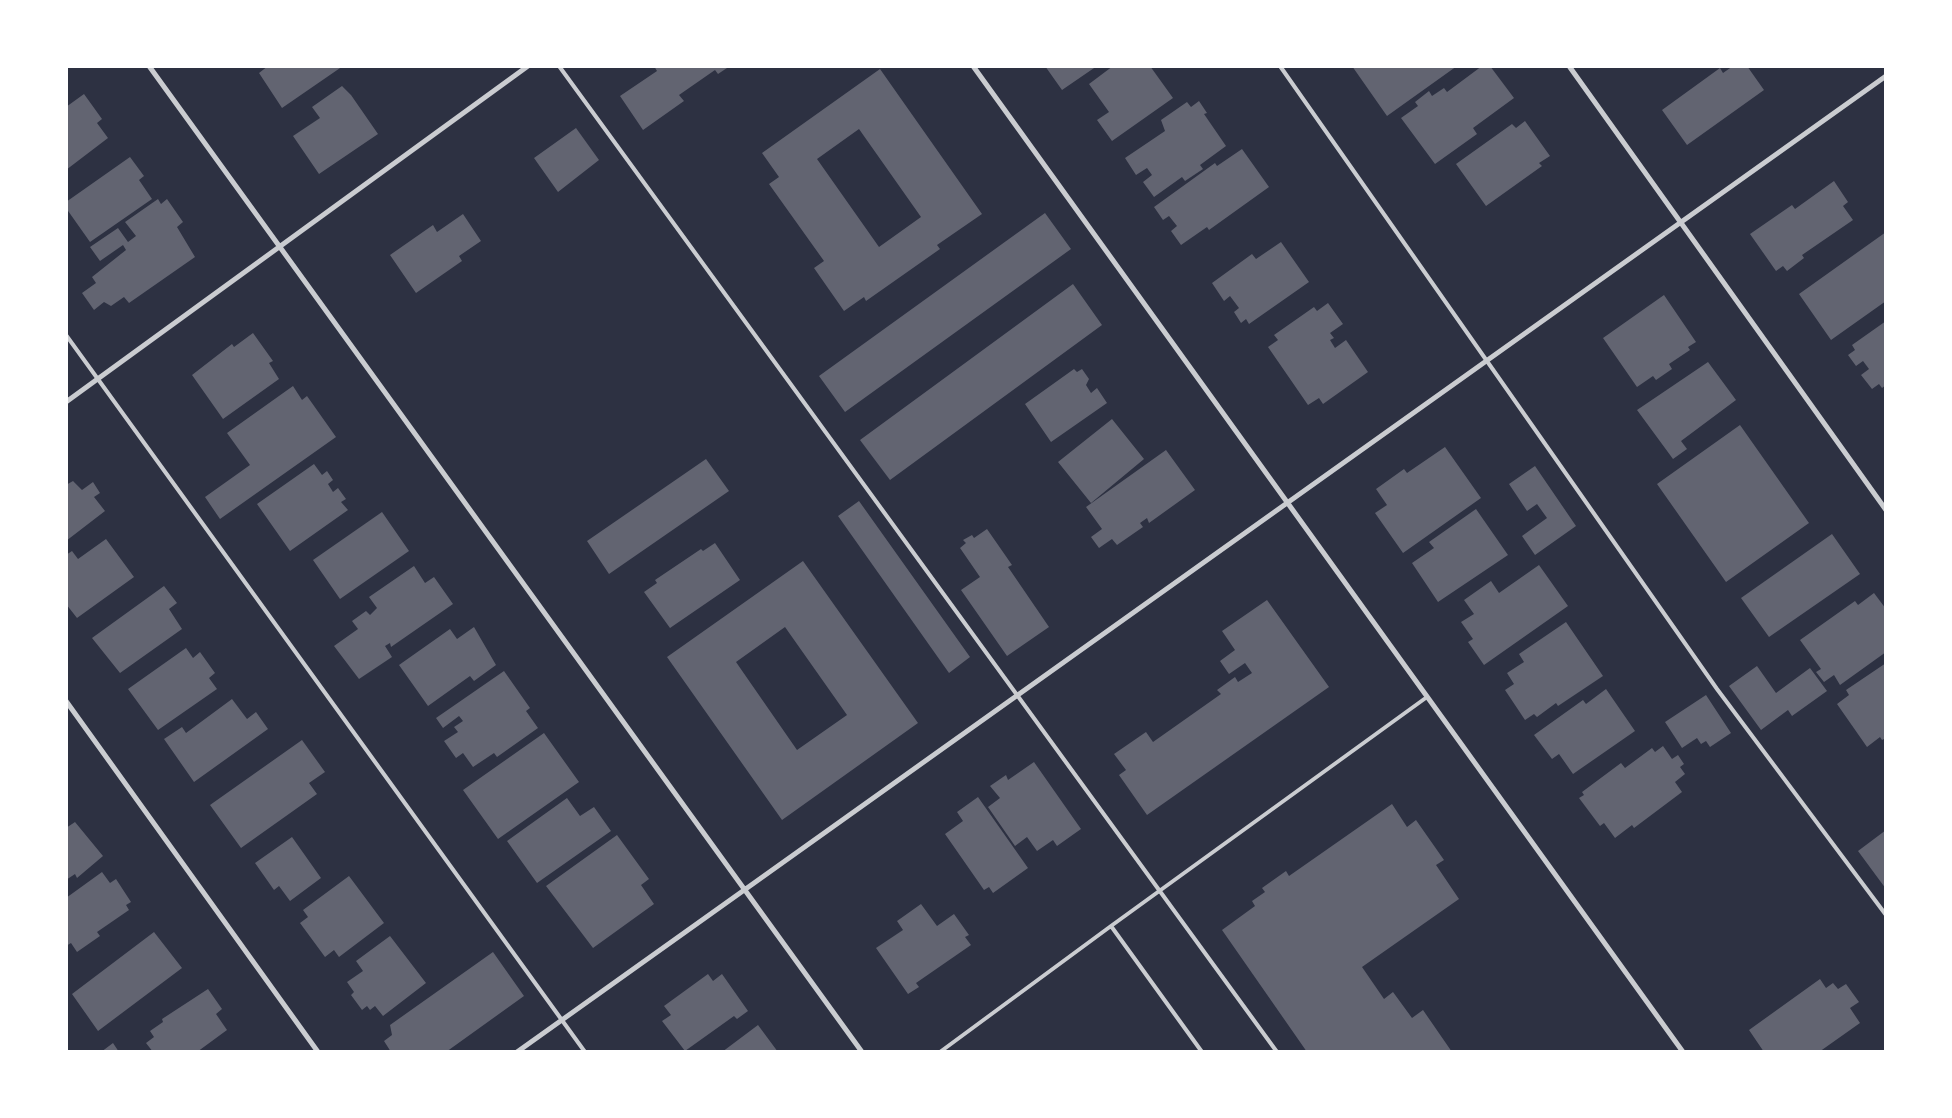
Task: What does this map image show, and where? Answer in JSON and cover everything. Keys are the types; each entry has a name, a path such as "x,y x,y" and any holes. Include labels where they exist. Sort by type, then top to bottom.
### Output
{"street":[{"path":"150,66 278,246 862,1052"},
{"path":"66,402 528,66"},
{"path":"973,66 1683,1052"},
{"path":"1569,66 1886,510"},
{"path":"517,1052 1487,358 1885,77"},
{"path":"66,701 318,1052"}],"lane":[{"path":"560,66 1277,1052"},
{"path":"1280,66 1487,358 1717,689 1886,915"},
{"path":"66,335 585,1052"},
{"path":"940,1052 1427,696"},
{"path":"1111,926 1202,1052"}],"building":[{"path":"268,66 343,66 282,108 259,73"},
{"path":"654,66 730,66 718,74 715,70 679,95 684,101 643,130 620,96 657,71"},
{"path":"1045,66 1097,66 1062,90"},
{"path":"1113,66 1150,66 1173,98 1112,141 1097,120 1109,112 1089,84"},
{"path":"1352,66 1457,66 1387,116"},
{"path":"1482,66 1490,66 1514,98 1473,128 1477,134 1435,164 1401,118 1418,106 1415,102 1429,91 1432,96 1444,88 1447,92"},
{"path":"1733,66 1747,66 1764,90 1687,145 1662,110 1720,68 1723,73"},
{"path":"880,69 982,214 937,245 940,249 866,301 864,297 844,311 814,268 824,261 769,184 779,177 762,153","holes":["859,129 921,217 879,247 817,159"]},
{"path":"342,86 351,95 378,134 319,174 293,136 320,118 312,107"},
{"path":"84,94 102,119 97,123 108,138 66,170 66,107"},
{"path":"1199,101 1207,113 1204,114 1226,146 1200,165 1203,169 1185,181 1182,177 1154,197 1143,182 1152,175 1147,168 1136,175 1125,158 1165,131 1161,120 1187,102 1191,107"},
{"path":"1525,121 1550,156 1539,163 1542,166 1486,206 1456,164 1512,124 1516,128"},
{"path":"576,128 599,160 558,192 534,158"},
{"path":"1242,149 1269,187 1209,230 1207,227 1181,245 1171,231 1177,226 1169,216 1163,220 1154,207 1215,163 1217,166"},
{"path":"130,157 144,176 139,180 152,199 90,242 66,208 66,202"},
{"path":"1834,181 1848,202 1843,206 1853,220 1802,255 1804,258 1787,271 1783,266 1776,271 1750,234 1792,205 1795,209"},
{"path":"158,199 161,204 167,199 183,222 177,227 195,257 129,303 124,297 111,306 104,302 94,310 82,293 96,283 92,277 126,250 123,245 100,261 90,247 118,228 128,242 136,236 125,222"},
{"path":"1045,213 1071,249 845,412 819,376"},
{"path":"463,214 481,241 459,256 462,261 416,293 390,255 433,225 437,232"},
{"path":"1886,232 1886,301 1831,340 1799,294"},
{"path":"1281,242 1309,282 1249,324 1246,319 1241,323 1234,312 1239,308 1230,296 1224,301 1212,283 1252,254 1256,259"},
{"path":"1073,284 1102,325 890,480 860,440"},
{"path":"1664,295 1696,342 1688,347 1690,350 1669,364 1672,369 1656,380 1653,376 1637,387 1603,338"},
{"path":"1328,303 1343,324 1330,333 1334,338 1330,340 1335,348 1346,340 1368,372 1323,404 1319,398 1308,405 1268,347 1278,340 1274,335 1314,307 1317,311"},
{"path":"1886,321 1886,385 1882,388 1879,384 1872,389 1861,375 1869,369 1863,361 1856,366 1848,355 1855,350 1852,345"},
{"path":"253,333 273,361 269,363 279,379 223,419 192,375 232,344 234,347"},
{"path":"1708,362 1736,400 1681,441 1687,449 1673,459 1637,410"},
{"path":"1074,369 1077,372 1082,369 1089,379 1086,385 1091,393 1097,388 1107,403 1051,442 1025,404"},
{"path":"293,386 302,400 307,396 336,437 220,519 205,497 250,465 227,433"},
{"path":"1112,419 1144,459 1091,503 1058,462"},
{"path":"1740,425 1809,523 1726,582 1657,484"},
{"path":"1445,447 1481,498 1403,553 1375,513 1387,505 1376,489 1404,469 1407,473"},
{"path":"1166,450 1195,490 1149,523 1147,518 1140,523 1143,527 1117,545 1112,539 1099,548 1091,537 1102,529 1086,507"},
{"path":"706,459 729,491 609,574 587,541"},
{"path":"314,464 322,475 327,471 333,480 328,484 333,492 338,488 346,499 341,502 348,510 290,551 257,504"},
{"path":"1535,466 1576,526 1535,555 1522,536 1547,518 1537,504 1527,511 1509,484"},
{"path":"73,481 82,490 93,482 100,493 94,497 105,511 66,541 66,485"},
{"path":"859,501 970,657 949,673 838,516"},
{"path":"1476,509 1508,555 1438,602 1412,563 1434,548 1429,542"},
{"path":"382,512 409,551 340,599 313,560"},
{"path":"987,529 1012,565 1008,567 1049,627 1007,656 961,590 980,577 960,548 966,543 963,540 972,535 974,538"},
{"path":"1832,534 1860,574 1769,637 1741,598"},
{"path":"106,539 134,577 77,618 66,604 66,555 72,551 78,559"},
{"path":"715,543 740,580 670,628 644,592 657,583 655,580 701,549 703,551"},
{"path":"803,561 918,723 782,820 667,657","holes":["785,627 847,715 797,750 736,662"]},
{"path":"1539,565 1568,606 1484,665 1468,642 1473,639 1461,622 1474,614 1464,600 1491,581 1499,593"},
{"path":"414,566 425,583 434,577 453,604 391,647 390,643 385,646 392,657 359,679 334,646 358,629 352,621 366,611 370,615 377,608 369,597"},
{"path":"164,586 177,603 169,609 182,629 120,673 92,638"},
{"path":"1874,593 1886,609 1886,652 1840,685 1834,675 1824,682 1816,672 1821,669 1800,640 1855,601 1858,605"},
{"path":"1267,600 1329,687 1147,815 1119,775 1126,770 1114,754 1146,732 1153,742 1221,694 1217,690 1235,677 1238,682 1252,673 1245,663 1229,674 1220,661 1235,650 1222,631"},
{"path":"1566,622 1603,676 1558,706 1556,703 1537,717 1534,714 1525,720 1505,690 1514,684 1507,673 1524,662 1519,654"},
{"path":"474,627 496,665 474,681 470,676 428,706 399,665 450,629 457,639"},
{"path":"186,648 193,658 200,652 215,673 209,678 217,689 158,730 128,689"},
{"path":"1886,663 1886,738 1882,740 1880,737 1867,747 1837,704 1849,695 1846,690"},
{"path":"1757,666 1776,693 1810,668 1827,691 1792,716 1788,710 1761,730 1729,686"},
{"path":"504,671 530,708 526,711 538,728 497,757 494,753 473,767 463,753 456,758 444,741 458,732 454,727 463,721 459,716 443,728 436,718"},
{"path":"1606,689 1635,731 1573,774 1559,754 1552,759 1534,735 1583,700 1586,704"},
{"path":"1706,695 1731,733 1710,747 1706,741 1701,744 1697,738 1682,748 1665,722"},
{"path":"232,699 247,719 256,712 268,729 194,782 164,739 182,727 186,733"},
{"path":"544,733 579,782 498,839 463,790"},
{"path":"302,740 325,772 309,783 317,794 241,848 210,805"},
{"path":"1663,746 1672,759 1678,755 1684,764 1680,767 1685,774 1675,782 1682,792 1634,828 1632,825 1615,838 1604,823 1600,826 1579,798 1584,795 1582,792 1621,763 1625,768 1652,748 1655,752"},
{"path":"1034,762 1081,829 1057,846 1053,840 1037,851 1027,837 1015,846 988,807 1000,798 990,786 1006,775 1008,780"},
{"path":"978,797 1028,868 993,893 989,887 984,890 945,834 963,821 957,812"},
{"path":"567,798 580,816 594,807 611,831 537,883 507,841"},
{"path":"1392,804 1407,827 1416,820 1444,860 1436,865 1459,899 1362,967 1384,999 1393,992 1412,1018 1423,1010 1452,1052 1307,1052 1222,930 1255,906 1252,901 1265,892 1262,888 1286,871 1289,876"},
{"path":"75,822 103,856 77,878 75,874 66,880 66,828"},
{"path":"1886,830 1886,889 1858,851"},
{"path":"617,835 649,879 641,885 654,904 593,948 546,886"},
{"path":"292,837 321,878 290,901 279,886 274,890 255,863"},
{"path":"102,872 110,883 116,879 131,902 126,905 129,910 97,932 100,936 77,952 71,943 66,946 66,898"},
{"path":"349,876 384,923 339,957 334,950 325,957 300,923 308,917 303,910"},
{"path":"921,904 937,926 954,914 969,935 965,937 971,945 916,983 919,987 908,994 876,948 903,930 897,921"},
{"path":"154,932 182,968 98,1031 72,994"},
{"path":"390,936 426,983 383,1016 375,1006 370,1010 367,1006 362,1010 351,995 354,992 347,982 363,971 356,961"},
{"path":"493,952 524,996 446,1052 391,1052 384,1041 392,1035 390,1025"},
{"path":"708,974 713,981 722,974 748,1011 737,1019 734,1016 685,1051 662,1021 671,1015 664,1006"},
{"path":"1820,979 1826,988 1833,983 1838,989 1846,984 1859,1002 1850,1008 1860,1023 1819,1052 1764,1052 1749,1030"},
{"path":"208,989 222,1009 216,1014 227,1030 197,1052 153,1052 146,1043 154,1037 150,1031 163,1022 162,1019"},
{"path":"758,1025 778,1052 722,1052"},
{"path":"113,1043 119,1052 101,1052"}]}
